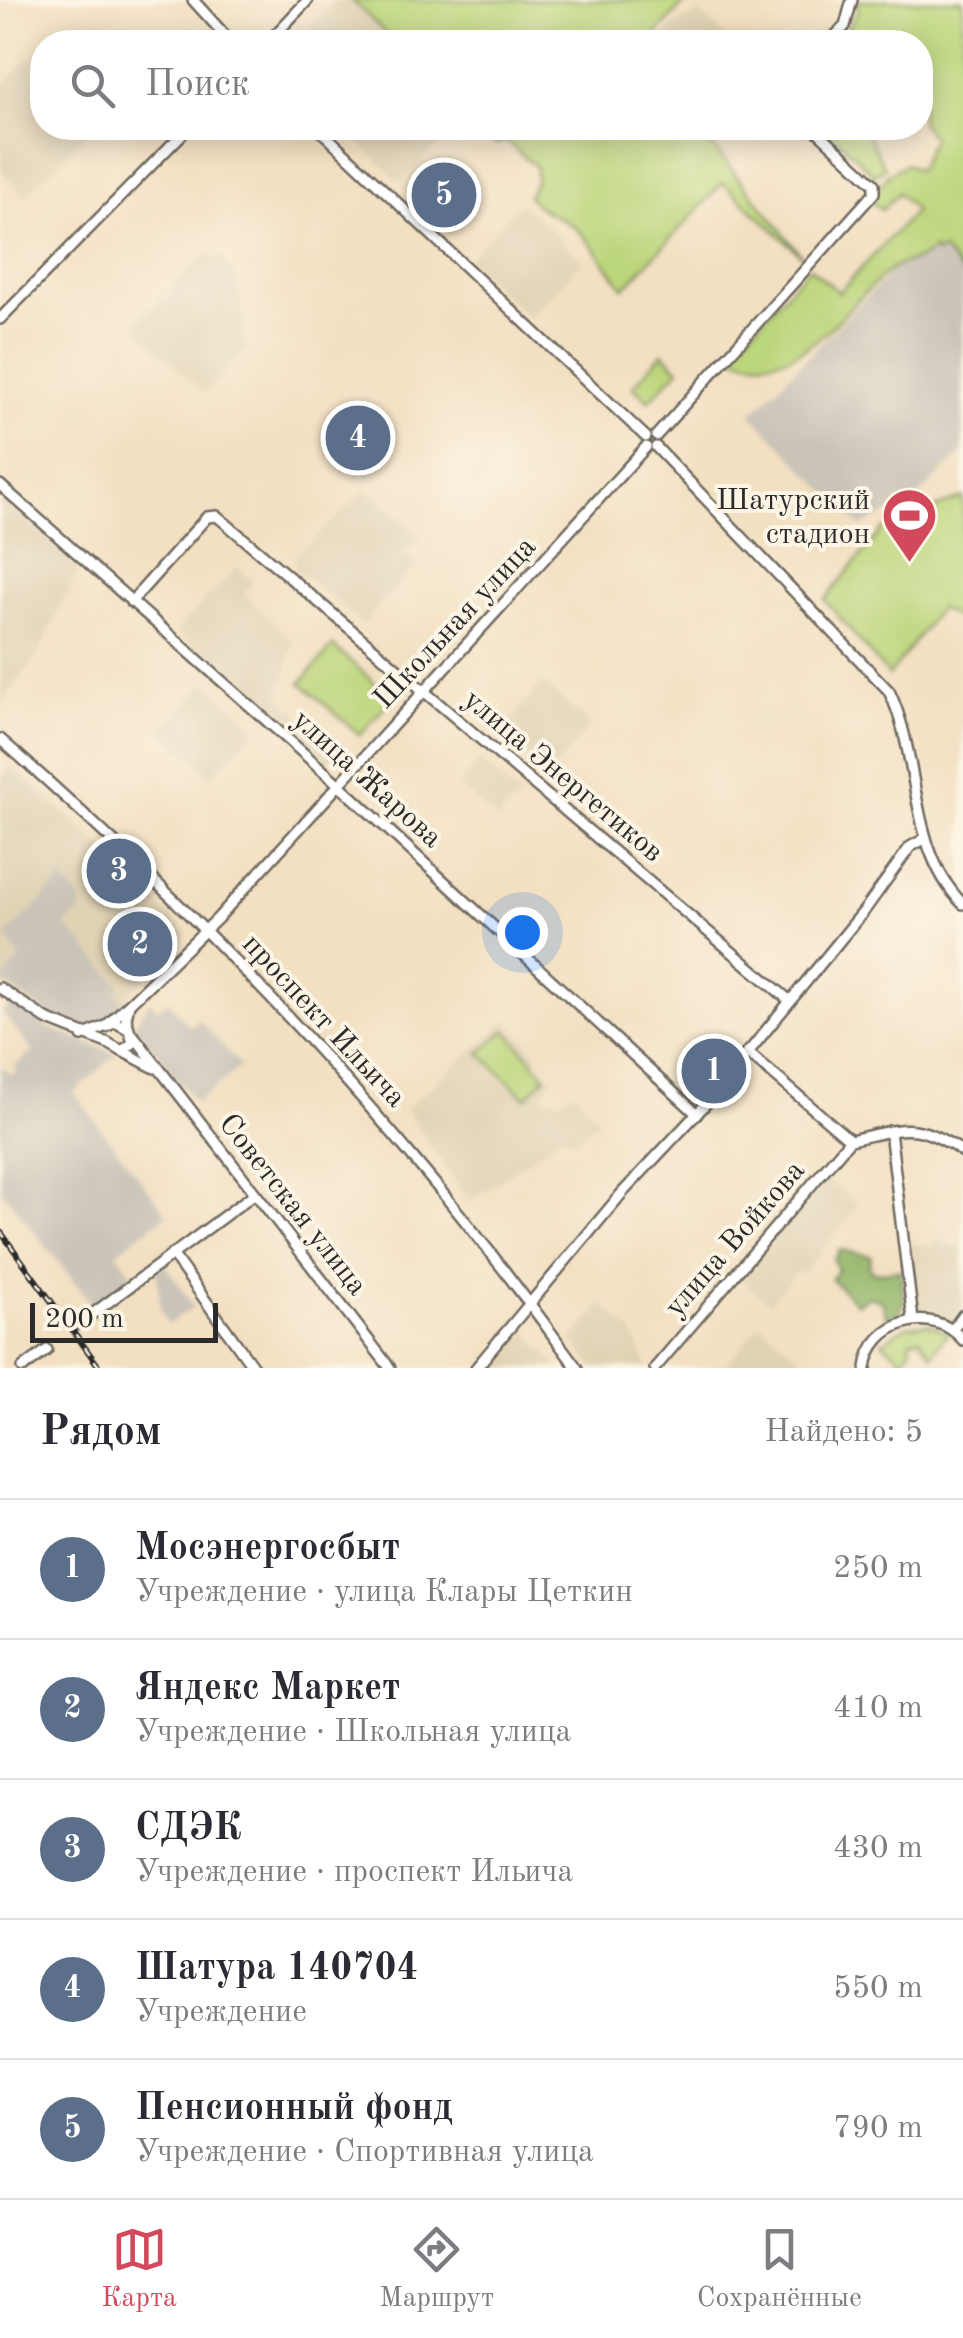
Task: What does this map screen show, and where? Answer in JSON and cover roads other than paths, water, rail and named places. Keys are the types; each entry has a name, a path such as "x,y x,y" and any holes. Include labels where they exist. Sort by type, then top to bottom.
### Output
{"street":[{"path":"193,0 220,30"},
{"path":"279,30 308,0"},
{"path":"841,30 852,0"},
{"path":"0,319 176,140"},
{"path":"331,140 651,442 889,691 899,717 926,838 946,884 963,904"},
{"name":"Школьная улица","path":"106,1026 206,930 651,442 875,189 826,140"},
{"name":"улица Жарова","path":"0,485 339,785 697,1114"},
{"name":"улица Энергетиков","path":"130,602 212,513 790,1001"},
{"name":"проспект Ильича","path":"0,739 206,930 390,1126 577,1368"},
{"path":"476,1368 622,1192 697,1114 910,847 926,838"},
{"path":"0,988 46,1019 122,1051 130,1048 130,1002"},
{"path":"82,1036 116,1022 131,1032"},
{"path":"106,1026 107,1044"},
{"name":"Советская улица","path":"131,1032 390,1368"},
{"name":"Советская улица","path":"122,1051 158,1070"},
{"path":"747,1052 850,1140 890,1131 931,1131 963,1152"},
{"path":"890,1131 914,1320"},
{"name":"улица Войкова","path":"655,1368 850,1140"},
{"path":"79,1324 254,1194"},
{"path":"172,1254 254,1368"},
{"path":"953,1329 963,1314"},
{"path":"866,1368 870,1351 887,1330 914,1320 953,1329 963,1340"},
{"path":"23,1368 46,1350"}],"railway":[{"path":"0,1231 100,1368"}],"place":[{"name":"Пенсионный фонд","path":"444,195"},
{"name":"Шатура 140704","path":"358,438"},
{"name":"Шатурский стадион","path":"909,565"},
{"name":"СДЭК","path":"119,871"},
{"name":"Яндекс Маркет","path":"140,944"},
{"name":"Мосэнергосбыт","path":"714,1071"}]}
